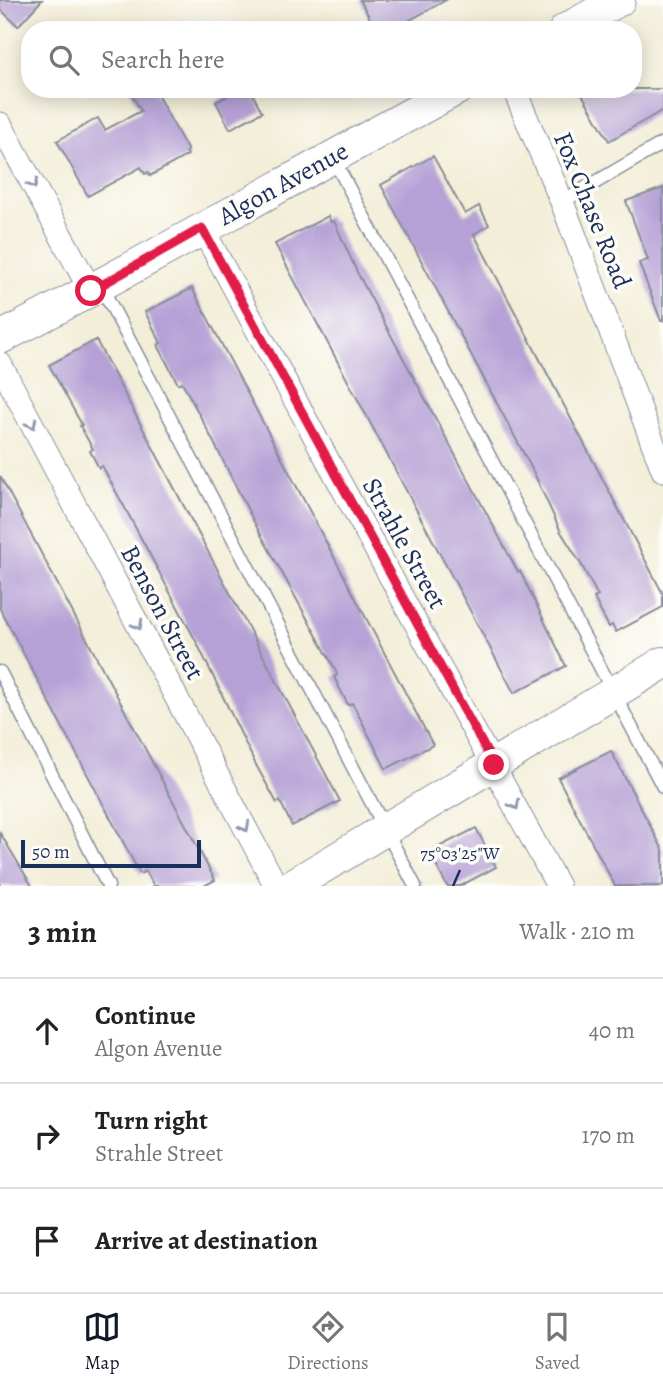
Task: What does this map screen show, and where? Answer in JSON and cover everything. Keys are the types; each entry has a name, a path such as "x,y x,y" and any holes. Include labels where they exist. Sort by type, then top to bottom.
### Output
{"street":[{"path":"581,21 619,0"},
{"name":"Algon Avenue","path":"0,338 96,289 440,98"},
{"name":"Fox Chase Road","path":"518,98 562,202 663,470"},
{"path":"0,124 96,289"},
{"name":"Strahle Street","path":"202,228 558,886"},
{"name":"Benson Street","path":"0,364 276,886"},
{"path":"291,886 663,663"}],"lane":[{"path":"562,202 663,144"},
{"path":"332,156 663,787"},
{"path":"96,289 415,886"},
{"path":"0,671 108,886"}],"building":[{"path":"0,0 42,0 18,26 0,9"},
{"path":"360,0 446,0 408,21 371,21"},
{"path":"642,89 663,89 663,110 609,141 584,98 642,98"},
{"path":"134,98 159,98 188,155 150,176 148,172 145,174 141,167 88,196 57,141 98,118 105,130 141,111"},
{"path":"223,98 255,98 262,112 230,129 216,102"},
{"path":"433,156 465,214 479,206 489,225 474,234 663,594 663,607 616,632 612,625 609,627 601,612 594,598 598,596 561,532 533,471 381,185"},
{"path":"663,188 661,321 639,263 648,260 626,201"},
{"path":"328,216 331,222 334,221 357,272 518,572 520,571 566,666 514,693 275,244"},
{"path":"192,288 433,745 386,769 352,703 348,705 334,677 337,675 335,669 254,522 182,382 178,384 158,345 161,343 145,312"},
{"path":"96,340 340,801 292,826 280,801 277,803 255,763 198,645 126,510 102,466 99,468 90,451 93,449 80,426 82,425 49,365"},
{"path":"0,476 215,880 204,886 154,886 146,871 140,874 0,609"},
{"path":"611,751 663,850 663,886 615,886 558,778"},
{"path":"476,828 496,867 460,886 447,886 429,852"},
{"path":"0,833 32,886 0,886"}],"route":[{"path":"91,291 202,228 494,765"}]}
